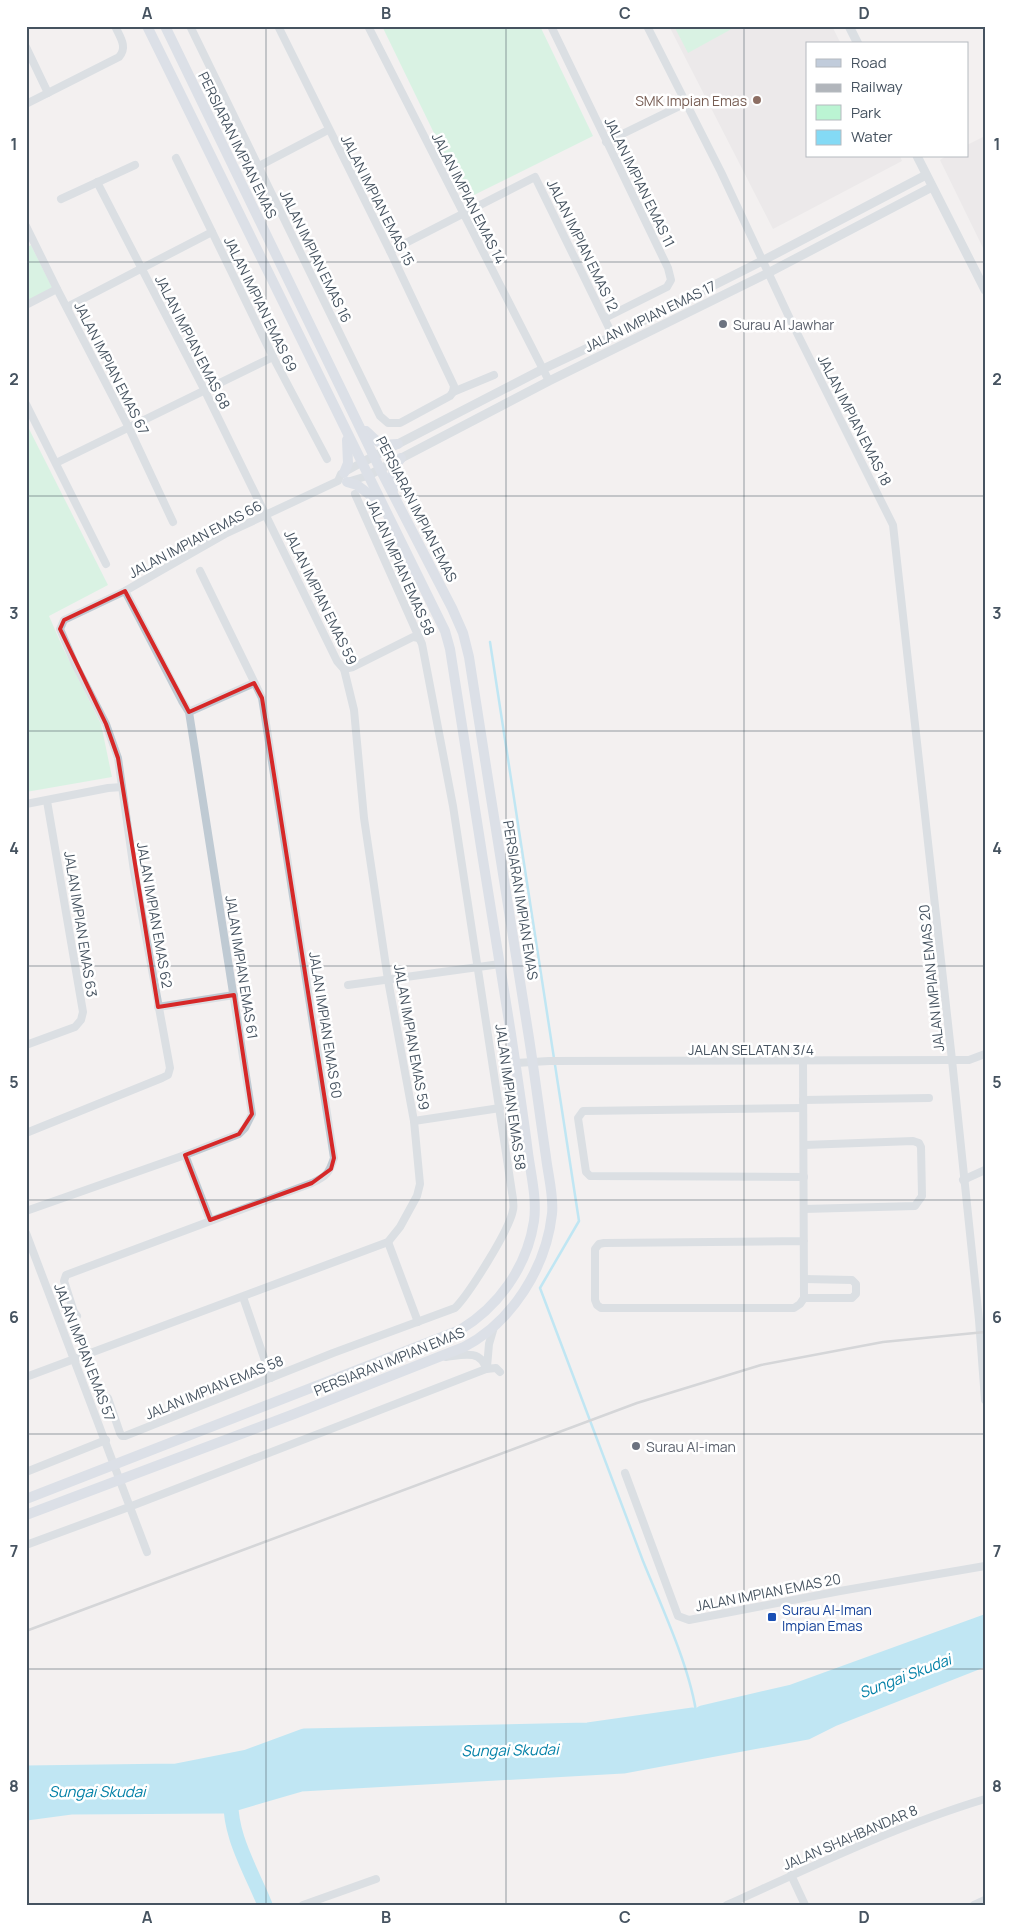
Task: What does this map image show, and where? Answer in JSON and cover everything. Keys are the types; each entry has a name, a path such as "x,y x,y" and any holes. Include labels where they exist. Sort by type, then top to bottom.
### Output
{"main road":[{"name":"PERSIARAN IMPIAN EMAS","path":"26,1500 460,1330 483,1315 493,1305 523,1260 530,1241 535,1210 516,1063 450,649 437,613 367,476 147,26"},
{"name":"PERSIARAN IMPIAN EMAS","path":"26,1515 294,1414 464,1347 480,1338 497,1323 520,1297 535,1272 544,1247 552,1212 533,1062 469,657 463,633 394,493 374,457 165,26"},
{"path":"358,423 375,441 384,446 398,444"},
{"path":"346,431 348,463 343,478 357,485 382,505"},
{"path":"394,493 392,477 394,467 401,458"}],"street":[{"path":"26,104 119,57 124,47 115,26"},
{"name":"JALAN IMPIAN EMAS 16","path":"190,26 380,416 388,423 400,423 450,396 453,389 494,375"},
{"name":"JALAN IMPIAN EMAS 15","path":"278,26 328,130 390,251 453,389"},
{"name":"JALAN IMPIAN EMAS 14","path":"368,26 549,381"},
{"name":"JALAN IMPIAN EMAS 11","path":"551,26 668,268 671,280 667,287 605,318"},
{"name":"JALAN IMPIAN EMAS 18","path":"647,26 889,515 896,534 897,555"},
{"path":"849,26 857,42"},
{"path":"26,47 48,93"},
{"path":"606,142 686,104"},
{"path":"259,166 328,130"},
{"name":"JALAN IMPIAN EMAS 69","path":"176,158 273,358 327,459"},
{"path":"917,158 985,290"},
{"path":"61,199 135,165"},
{"name":"JALAN IMPIAN EMAS 17","path":"361,463 762,261 926,175"},
{"name":"JALAN IMPIAN EMAS 12","path":"390,251 535,177 613,336"},
{"name":"JALAN IMPIAN EMAS 68","path":"98,182 266,514"},
{"name":"JALAN IMPIAN EMAS 17","path":"367,476 549,381 768,273 932,188"},
{"name":"JALAN IMPIAN EMAS 67","path":"26,226 129,428 173,522"},
{"path":"67,307 212,232"},
{"path":"26,304 57,289"},
{"path":"56,463 273,358"},
{"path":"26,404 106,564"},
{"name":"JALAN IMPIAN EMAS 66","path":"64,620 125,591 225,534 343,478 361,463"},
{"name":"JALAN IMPIAN EMAS 66","path":"343,478 367,476"},
{"name":"JALAN IMPIAN EMAS 58","path":"108,1398 122,1436 455,1308 463,1300 490,1257 513,1211 513,1199 479,967 453,806 422,644 355,494"},
{"name":"JALAN IMPIAN EMAS 59","path":"266,514 338,662 344,669 354,710 364,818 388,980 414,1121 420,1184 417,1196 388,1242"},
{"name":"JALAN IMPIAN EMAS 20","path":"897,555 952,1060 979,1320 985,1400"},
{"name":"JALAN IMPIAN EMAS 60","path":"77,1316 64,1281 66,1275 325,1177 334,1158 262,698 200,571"},
{"name":"JALAN IMPIAN EMAS 61","path":"26,1211 239,1134 245,1128 252,1114 190,712 182,701 125,591"},
{"name":"JALAN IMPIAN EMAS 62","path":"26,1133 168,1074 170,1068 134,871 118,758 106,724 75,664 60,629 64,620"},
{"path":"344,669 352,667 413,637 419,638"},
{"path":"190,712 254,683"},
{"path":"26,804 122,787"},
{"name":"JALAN IMPIAN EMAS 63","path":"26,1044 75,1027 81,1020 83,1012 48,801"},
{"path":"348,985 500,964"},
{"path":"158,1007 234,995"},
{"name":"JALAN SELATAN 3/4","path":"516,1063 549,1061 968,1060 985,1054"},
{"path":"803,1061 804,1145 804,1176 804,1209 804,1241 804,1298 800,1304 794,1308 602,1308 597,1305 595,1300 596,1249 598,1244 804,1241"},
{"path":"804,1176 590,1176 586,1172 578,1118 583,1111 929,1098"},
{"path":"414,1121 500,1108"},
{"path":"804,1145 913,1141 919,1143 921,1148 922,1196 915,1206 804,1209"},
{"path":"185,1155 210,1220"},
{"path":"963,1180 985,1170"},
{"name":"JALAN IMPIAN EMAS 57","path":"26,1234 106,1440 147,1552"},
{"path":"26,1377 388,1242 418,1322"},
{"path":"804,1278 852,1280 856,1284 856,1294 852,1298 804,1298"},
{"path":"243,1297 271,1378"},
{"path":"486,1369 490,1337 497,1323"},
{"path":"435,1358 475,1354 480,1356 486,1369"},
{"path":"26,1545 486,1369 496,1368 500,1372"},
{"path":"26,1472 106,1440"},
{"name":"JALAN IMPIAN EMAS 20","path":"625,1473 678,1616 689,1620 985,1566"},
{"name":"JALAN SHAHBANDAR 8","path":"727,1905 791,1875 909,1826 985,1800"},
{"path":"791,1875 805,1905"},
{"path":"303,1905 376,1879"},
{"path":"974,1905 985,1900"}],"highlighted area":[{"path":"125,591 189,712 254,683 262,698 334,1158 331,1169 312,1183 210,1220 185,1155 239,1134 252,1114 234,995 158,1007 118,758 106,724 60,629 64,620"}],"shaded area":[{"name":"SMK Impian Emas","path":"669,26 832,26 840,42 806,42 806,158 901,158 902,161 773,229"},
{"path":"985,136 985,252 940,160 943,158 968,158 968,144"}],"green space":[{"path":"382,26 540,26 593,136 466,199"},
{"path":"674,26 737,26 688,53"},
{"path":"31,245 53,289 26,302 26,248"},
{"path":"26,423 108,585 49,616 101,724 112,777 26,792"}],"water":[{"name":"Sungai Skudai","path":"985,1622 985,1659 833,1719 807,1732 623,1766 301,1784 226,1806 71,1807 26,1813 26,1773 176,1771 247,1757 304,1736 588,1730 693,1715 792,1692"}],"waterway":[{"path":"490,642 579,1221 540,1288 643,1561 675,1639 689,1679 697,1718"},
{"path":"702,1713 792,1692 985,1622"},
{"name":"Sungai Skudai","path":"26,1813 71,1807 226,1806 301,1784 623,1766 807,1732 833,1719 985,1659"},
{"path":"26,1773 176,1771 247,1757 304,1736 588,1730 693,1715"},
{"path":"231,1795 233,1824 237,1838 265,1905"}],"railway":[{"path":"26,1631 637,1403 761,1365 883,1342 985,1332"}],"place":[{"name":"SMK Impian Emas","path":"757,100"},
{"name":"Surau Al Jawhar","path":"723,324"},
{"name":"Surau Al-iman","path":"636,1446"},
{"name":"Surau Al-Iman Impian Emas","path":"772,1617"}]}
